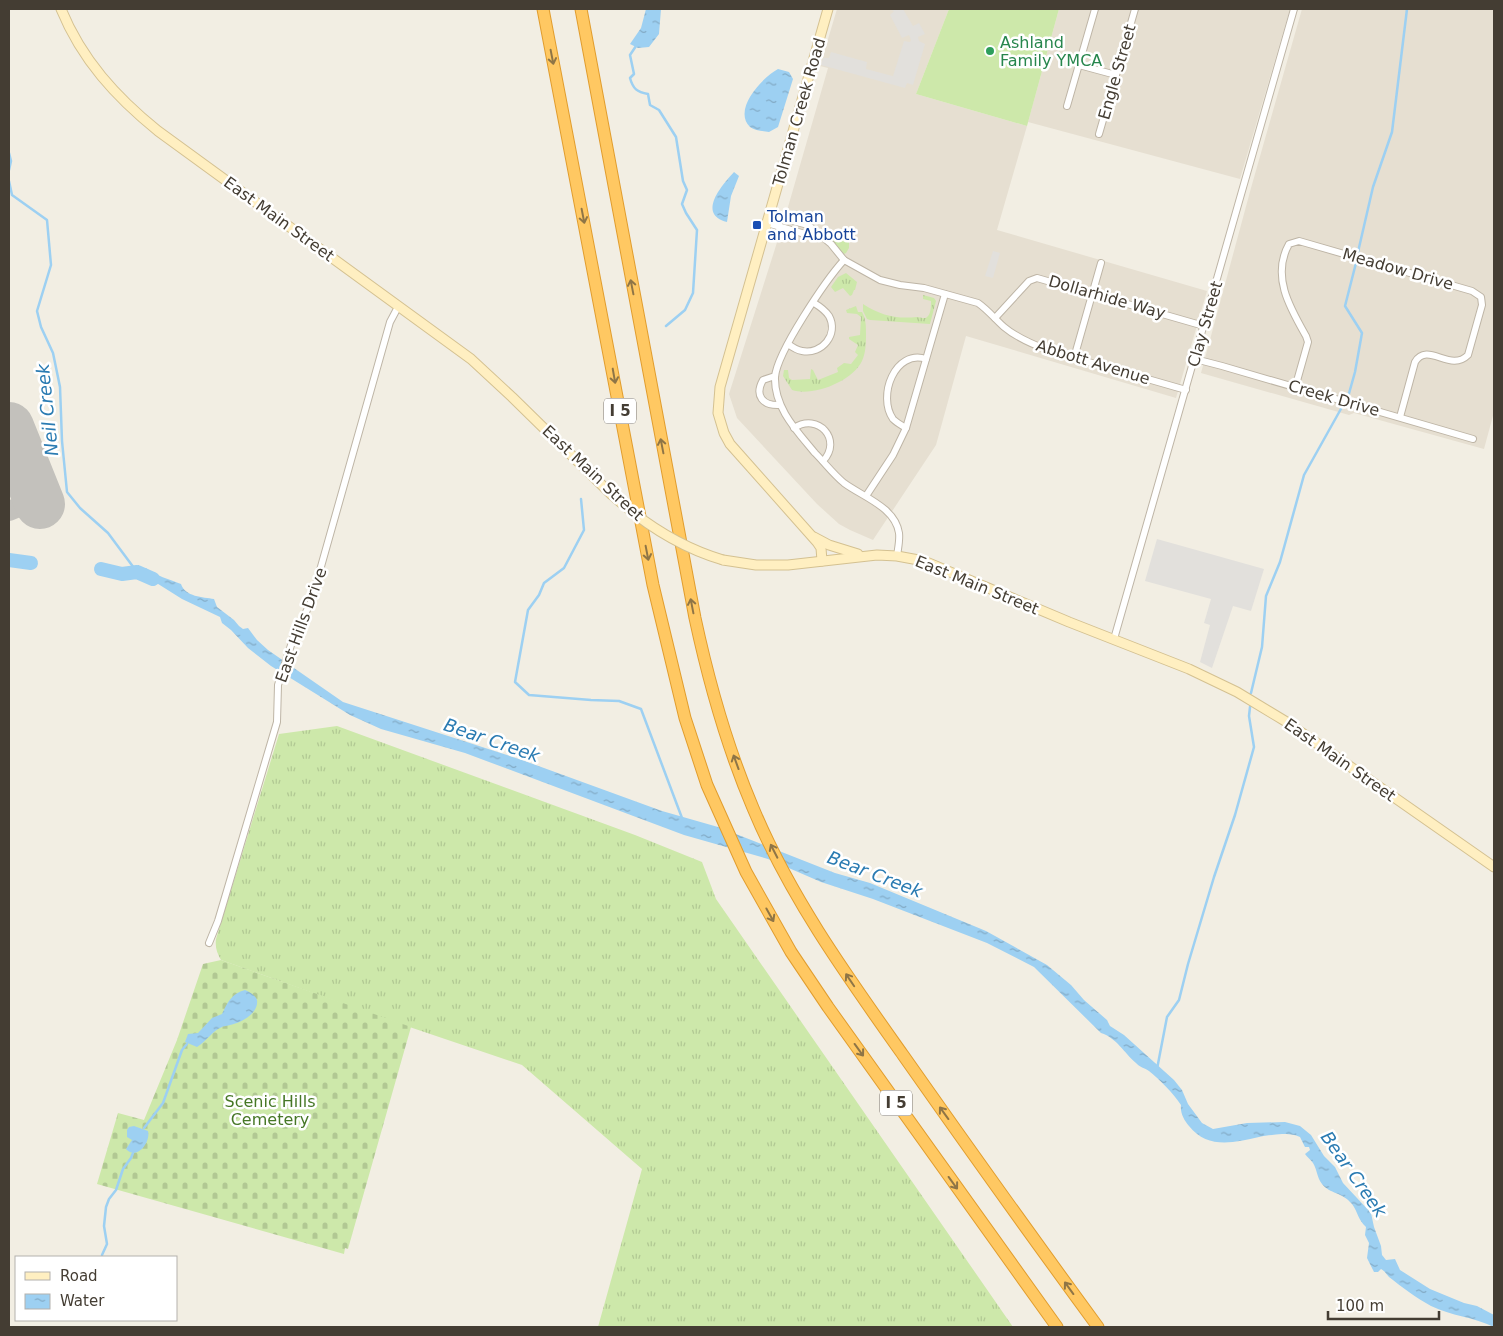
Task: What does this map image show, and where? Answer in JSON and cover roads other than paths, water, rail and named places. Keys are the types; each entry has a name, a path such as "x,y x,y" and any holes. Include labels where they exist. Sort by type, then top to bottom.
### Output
{"highway":[{"name":"I 5","path":"543,9 653,585 685,718 698,761 717,809 746,872 791,952 828,1007 1057,1327"},
{"name":"I 5","path":"581,9 695,618 712,692 753,808 796,894 823,941 1098,1327"}],"street":[{"name":"East Main Street","path":"61,9 76,40 93,66 110,88 130,107 158,131 470,359 490,376 611,494 632,513 664,535 700,552 723,560 767,565 788,565 863,555 897,556 924,561 1215,680 1262,706 1494,867"},
{"name":"Tolman Creek Road","path":"822,561 821,548 810,534 730,444 724,433 718,412 720,387 828,9"},
{"path":"1067,106 1095,9"},
{"name":"Engle Street","path":"1099,134 1134,9"},
{"name":"Clay Street","path":"1114,640 1294,9"},
{"path":"1079,65 1116,75"},
{"name":"Abbott Avenue","path":"768,219 808,225 844,260 880,280 924,288 978,303 1016,336 1033,345 1186,390"},
{"name":"Meadow Drive","path":"1295,388 1308,342 1286,298 1282,275 1286,249 1289,244 1299,241 1472,291 1481,297 1482,305 1468,355 1464,359 1455,362 1430,354 1422,354 1418,357 1400,417"},
{"path":"844,260 831,276 780,358 775,376 780,405 794,428 822,461 840,479 866,496 892,517 899,533 897,556"},
{"path":"1074,358 1101,263"},
{"name":"Dollarhide Way","path":"995,318 1029,281 1037,278 1204,326"},
{"path":"866,496 893,455 906,428 945,294"},
{"path":"788,344 801,351 809,352 820,348 829,340 832,328 831,322 826,313 814,303"},
{"name":"East Hills Drive","path":"209,943 218,921 277,722 277,699 288,651 312,602 390,322 398,307"},
{"path":"906,428 897,423 892,417 887,399 887,390 891,378 902,363 910,358 920,357 926,359"},
{"name":"Creek Drive","path":"1195,359 1473,439"},
{"path":"775,376 763,380 760,386 760,394 762,400 767,404 780,405"},
{"path":"794,428 805,423 812,423 821,426 827,433 830,449 822,461"},
{"path":"810,534 829,545 863,555"}],"water":[{"path":"646,9 661,9 659,34 649,47 638,48 630,44 641,28"},
{"path":"778,69 789,72 793,79 778,127 769,132 759,131 750,127 745,120 747,103 758,86"},
{"path":"734,172 739,176 731,196 727,222 718,218 713,212 713,206 719,191"},
{"path":"138,565 143,569 146,568 181,584 186,592 190,594 214,599 217,607 243,629 248,628 268,650 343,702 522,760 662,811 718,827 835,873 870,883 986,931 1047,965 1071,985 1084,1000 1107,1020 1110,1026 1124,1035 1174,1080 1202,1123 1213,1129 1247,1123 1285,1122 1300,1126 1311,1135 1324,1156 1335,1167 1343,1183 1371,1213 1382,1255 1386,1260 1395,1259 1400,1270 1430,1289 1464,1303 1477,1306 1494,1315 1494,1327 1431,1306 1420,1300 1381,1269 1378,1272 1374,1272 1367,1258 1369,1243 1365,1235 1366,1227 1348,1200 1322,1184 1313,1163 1305,1154 1310,1150 1309,1147 1305,1147 1300,1137 1282,1134 1221,1142 1212,1141 1196,1133 1184,1119 1181,1105 1166,1087 1149,1071 1137,1064 1112,1038 1101,1033 1034,967 987,943 873,899 821,882 768,859 684,835 465,753 381,729 350,715 271,666 248,648 222,623 220,617 182,599 155,582 136,578"},
{"path":"245,990 257,1000 257,1005 252,1014 239,1022 218,1029 197,1047 185,1042 188,1034 198,1033 212,1018 222,1014 233,996"},
{"path":"134,1126 148,1131 148,1135 142,1149 134,1153 126,1149 132,1140 127,1137 127,1130 129,1127"}],"waterway":[{"path":"1358,252 1373,187 1392,132 1407,9"},
{"path":"636,46 630,55 634,74 630,78 631,82 636,89 648,94 650,105 659,110 676,137 683,181 687,190 682,204 697,230 693,293 685,310 666,326"},
{"name":"Neil Creek","path":"9,153 11,161 9,170"},
{"name":"Neil Creek","path":"9,181 12,195 47,220 51,265 37,311 41,327 53,353 60,387 62,441 67,492 80,508 108,533 137,572"},
{"path":"1348,397 1362,333 1345,306 1356,263"},
{"path":"1251,693 1262,647 1266,596 1280,562 1304,475 1342,407"},
{"path":"581,499 584,530 564,568 544,583 539,595 528,610 515,682 529,695 619,701 641,709 682,818"},
{"path":"9,560 31,563"},
{"path":"101,569 122,574 137,572 153,579"},
{"path":"1157,1069 1167,1017 1179,1000 1188,964 1235,815 1254,747 1249,716 1250,707"},
{"path":"144,1128 163,1103 182,1050 187,1044"},
{"path":"102,1255 107,1244 104,1226 106,1207 116,1190 123,1169 133,1153"}],"place":[{"name":"Ashland Family YMCA","path":"990,51"},
{"name":"Tolman and Abbott","path":"757,225"}],"water label":[{"name":"Bear Creek","path":"492,740"},
{"name":"Bear Creek","path":"875,874"},
{"name":"Bear Creek","path":"1354,1174"}],"park label":[{"name":"Scenic Hills Cemetery","path":"270,1110"}]}
